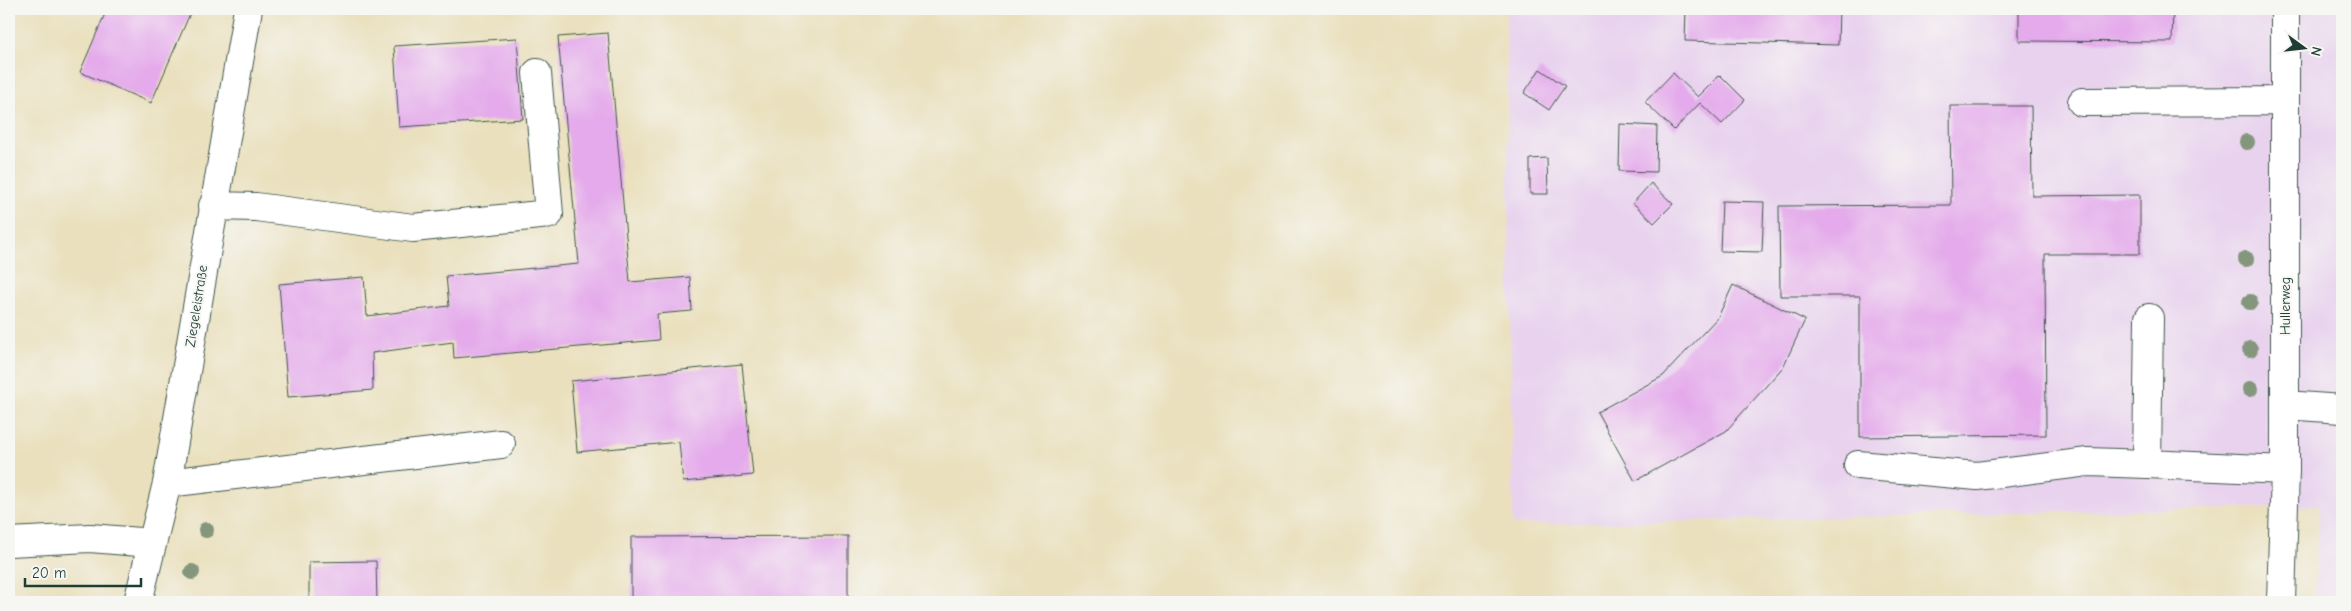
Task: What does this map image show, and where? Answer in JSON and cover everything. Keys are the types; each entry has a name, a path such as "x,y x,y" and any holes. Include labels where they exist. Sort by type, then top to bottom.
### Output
{"street":[{"name":"Ziegeleistraße","path":"138,602 167,483 248,9"},
{"name":"Hullerweg","path":"2281,602 2285,470 2285,9"},
{"path":"213,206 256,207 413,228 549,214 537,73"},
{"path":"2082,102 2285,101"},
{"path":"2147,464 2148,318"},
{"path":"2285,404 2342,409"},
{"path":"167,483 501,444"},
{"path":"1858,465 1977,476 2088,462 2285,470"},
{"path":"9,542 90,538 152,543"}],"shaded area":[{"path":"1506,9 2342,9 2342,602 2315,602 2319,506 1513,525"}],"building":[{"path":"107,9 192,9 151,103 80,72"},
{"path":"1686,9 1839,9 1838,45 1685,41"},
{"path":"2019,9 2173,9 2172,42 2019,41"},
{"path":"608,33 630,282 690,277 692,311 657,314 659,340 454,358 453,342 372,353 373,390 288,397 279,284 364,277 367,316 449,306 446,276 579,264 558,37"},
{"path":"517,38 523,119 399,127 394,46"},
{"path":"1540,69 1565,86 1549,110 1524,93"},
{"path":"1673,73 1698,97 1720,75 1745,100 1722,124 1700,103 1674,130 1645,102"},
{"path":"1950,106 2031,106 2032,196 2140,195 2140,254 2045,254 2046,435 1860,437 1860,296 1780,296 1779,206 1951,205"},
{"path":"1620,124 1657,126 1656,172 1619,171"},
{"path":"1547,158 1548,194 1530,194 1530,159"},
{"path":"1651,183 1673,204 1654,223 1633,203"},
{"path":"1722,201 1764,202 1762,252 1720,251"},
{"path":"1733,285 1805,320 1783,367 1726,431 1635,481 1597,412 1663,376 1718,317"},
{"path":"742,364 753,475 683,482 679,442 577,452 571,381"},
{"path":"848,536 848,602 631,602 631,537"},
{"path":"376,561 377,602 309,602 309,562"}]}
